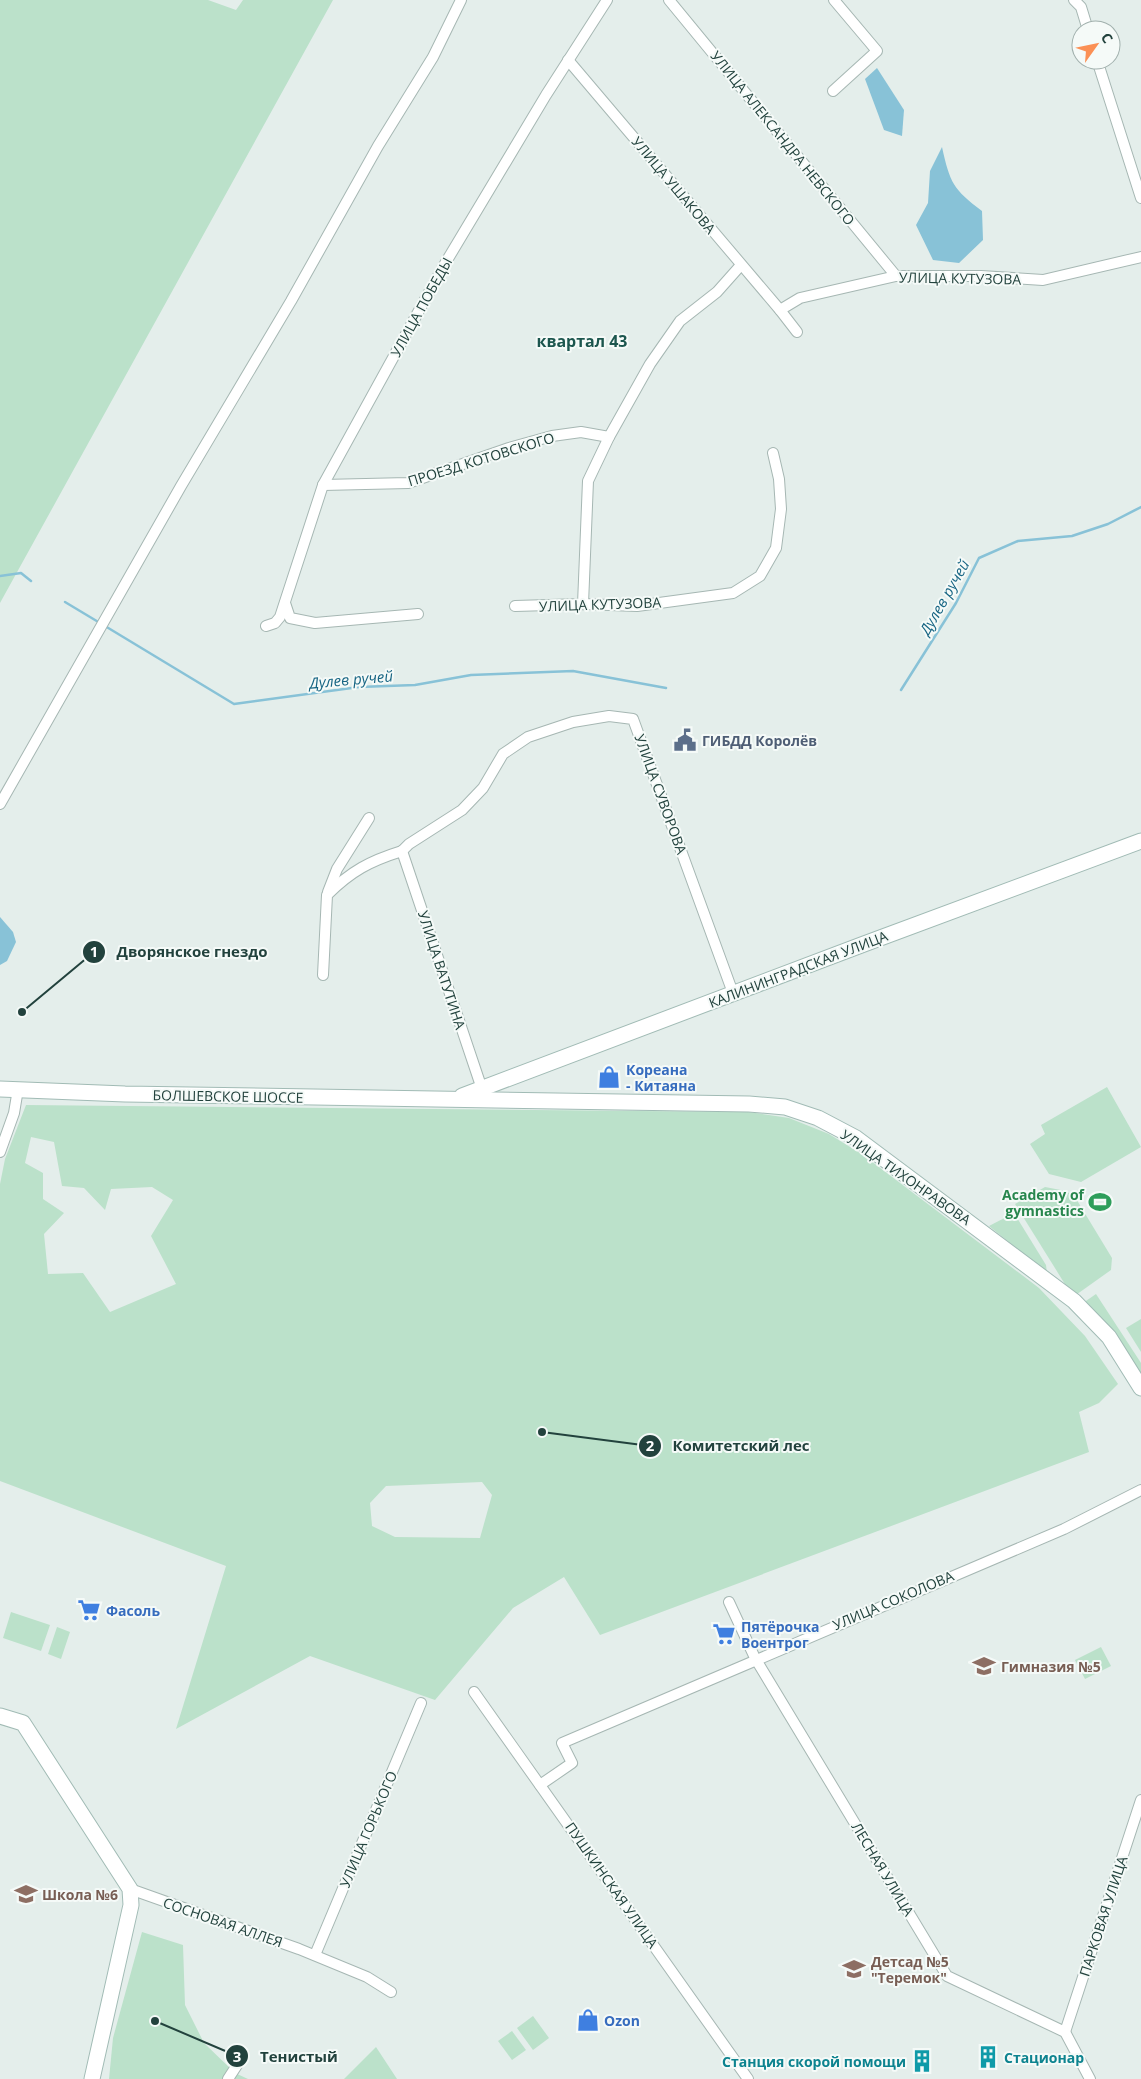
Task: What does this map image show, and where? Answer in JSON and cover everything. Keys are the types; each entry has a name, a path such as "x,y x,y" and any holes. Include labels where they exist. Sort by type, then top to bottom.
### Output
{"main road":[{"name":"КАЛИНИНГРАДСКАЯ УЛИЦА","path":"456,1099 733,993 1141,842"},
{"path":"516,1075 512,1080 511,1090 513,1094 526,1101"},
{"name":"БОЛШЕВСКОЕ ШОССЕ","path":"0,1089 125,1094 456,1099"},
{"name":"УЛИЦА ТИХОНРАВОВА","path":"456,1099 749,1104 785,1107 818,1118 856,1138 1074,1301 1109,1337 1141,1388"},
{"path":"0,1716 23,1723 130,1889 131,1905 92,2079"}],"street":[{"path":"0,804 378,146 433,56 461,0"},
{"name":"УЛИЦА ПОБЕДЫ","path":"266,626 275,623 280,617 323,485 443,267 568,60 607,0"},
{"name":"УЛИЦА АЛЕКСАНДРА НЕВСКОГО","path":"669,0 896,276"},
{"path":"833,91 877,51 834,0"},
{"path":"1074,0 1080,7 1085,20"},
{"name":"УЛИЦА УШАКОВА","path":"568,60 780,310"},
{"path":"1100,70 1141,198"},
{"name":"УЛИЦА КУТУЗОВА","path":"780,310 800,298 896,276 981,276 1043,280 1141,257"},
{"path":"583,604 588,481 609,437 650,364 680,322 717,292 742,265"},
{"path":"780,310 797,332"},
{"name":"ПРОЕЗД КОТОВСКОГО","path":"323,485 408,483 509,448 552,436 581,432 609,437"},
{"name":"УЛИЦА КУТУЗОВА","path":"515,606 583,604 637,606 733,593 760,576 776,548 781,509 779,479 773,453"},
{"path":"285,603 290,618 315,623 418,614"},
{"name":"УЛИЦА СУВОРОВА","path":"402,851 409,844 462,810 483,788 503,754 528,737 573,722 609,716 634,719 733,993"},
{"path":"322,975 327,895 337,869 369,818"},
{"path":"327,895 346,876 374,860 402,851"},
{"name":"УЛИЦА ВАТУТИНА","path":"402,851 482,1089"},
{"path":"0,1152 14,1112 18,1089"},
{"name":"УЛИЦА СОКОЛОВА","path":"540,1785 572,1763 562,1742 755,1658 1064,1528 1141,1490"},
{"name":"ЛЕСНАЯ УЛИЦА","path":"729,1602 755,1658 947,1976 1065,2032"},
{"name":"ПУШКИНСКАЯ УЛИЦА","path":"474,1692 748,2079"},
{"name":"УЛИЦА ГОРЬКОГО","path":"315,1955 421,1703"},
{"name":"ПАРКОВАЯ УЛИЦА","path":"1065,2032 1141,1800"},
{"name":"СОСНОВАЯ АЛЛЕЯ","path":"130,1889 315,1955 366,1977 391,1992"},
{"path":"1065,2032 1090,2079"},
{"path":"228,2079 239,2062"}],"green space":[{"path":"0,0 208,0 236,10 243,0 333,0 0,603"},
{"path":"1107,1087 1141,1147 1081,1182 1049,1174 1030,1144 1045,1134 1041,1125"},
{"path":"26,1105 748,1112 789,1118 829,1134 863,1155 1039,1288 1085,1336 1118,1384 1099,1403 1079,1412 1089,1452 600,1635 564,1577 513,1608 435,1700 310,1656 176,1729 226,1566 0,1481 0,1184 5,1159","holes":["31,1137 54,1142 62,1186 84,1188 105,1210 111,1189 152,1187 173,1200 151,1236 176,1284 110,1312 83,1273 48,1274 44,1234 64,1213 43,1199 43,1173 25,1163","482,1482 492,1495 480,1538 395,1537 372,1526 370,1503 386,1486"]},
{"path":"1045,1187 1066,1191 1075,1197 1112,1258 1111,1270 1073,1297 1015,1204"},
{"path":"1014,1213 1046,1265 1047,1273 989,1226"},
{"path":"1096,1294 1141,1363 1141,1378 1083,1303"},
{"path":"1141,1319 1141,1352 1126,1328"},
{"path":"11,1612 50,1625 41,1651 3,1638"},
{"path":"57,1627 70,1632 61,1659 48,1654"},
{"path":"1101,1647 1111,1666 1085,1679 1075,1660"},
{"path":"142,1932 183,1945 185,2005 204,2043 235,2073 248,2079 109,2079 113,2038"},
{"path":"533,2016 549,2038 533,2050 517,2028"},
{"path":"512,2031 526,2050 512,2060 498,2041"},
{"path":"376,2047 397,2079 344,2079"}],"water":[{"path":"877,68 904,110 902,136 884,130 865,79"},
{"path":"942,147 954,184 965,197 982,211 983,240 959,263 933,260 916,225 928,203 930,171"},
{"path":"0,917 13,932 16,942 7,961 0,965"}],"waterway":[{"name":"Дулев ручей","path":"901,690 956,603 979,558 1018,541 1072,536 1108,524 1141,507"},
{"name":"Дулев ручей","path":"0,576 21,573 31,581"},
{"name":"Дулев ручей","path":"65,602 100,623"},
{"name":"Дулев ручей","path":"105,626 234,704 359,687 415,685 471,675 573,671 666,688"}],"place":[{"name":"ГИБДД Королёв","path":"685,740"},
{"name":"Дворянское гнездо","path":"22,1012"},
{"name":"Кореана - Китаяна","path":"609,1077"},
{"name":"Academy of gymnastics","path":"1100,1202"},
{"name":"Комитетский лес","path":"542,1432"},
{"name":"Фасоль","path":"89,1610"},
{"name":"Пятёрочка Воентрог","path":"724,1634"},
{"name":"Гимназия №5","path":"984,1666"},
{"name":"Школа №6","path":"26,1894"},
{"name":"Детсад №5 \"Теремок\"","path":"854,1969"},
{"name":"Ozon","path":"588,2020"},
{"name":"Тенистый","path":"155,2021"},
{"name":"Стационар","path":"988,2057"},
{"name":"Станция скорой помощи","path":"922,2061"}],"district":[{"name":"квартал 43","path":"582,341"}]}
